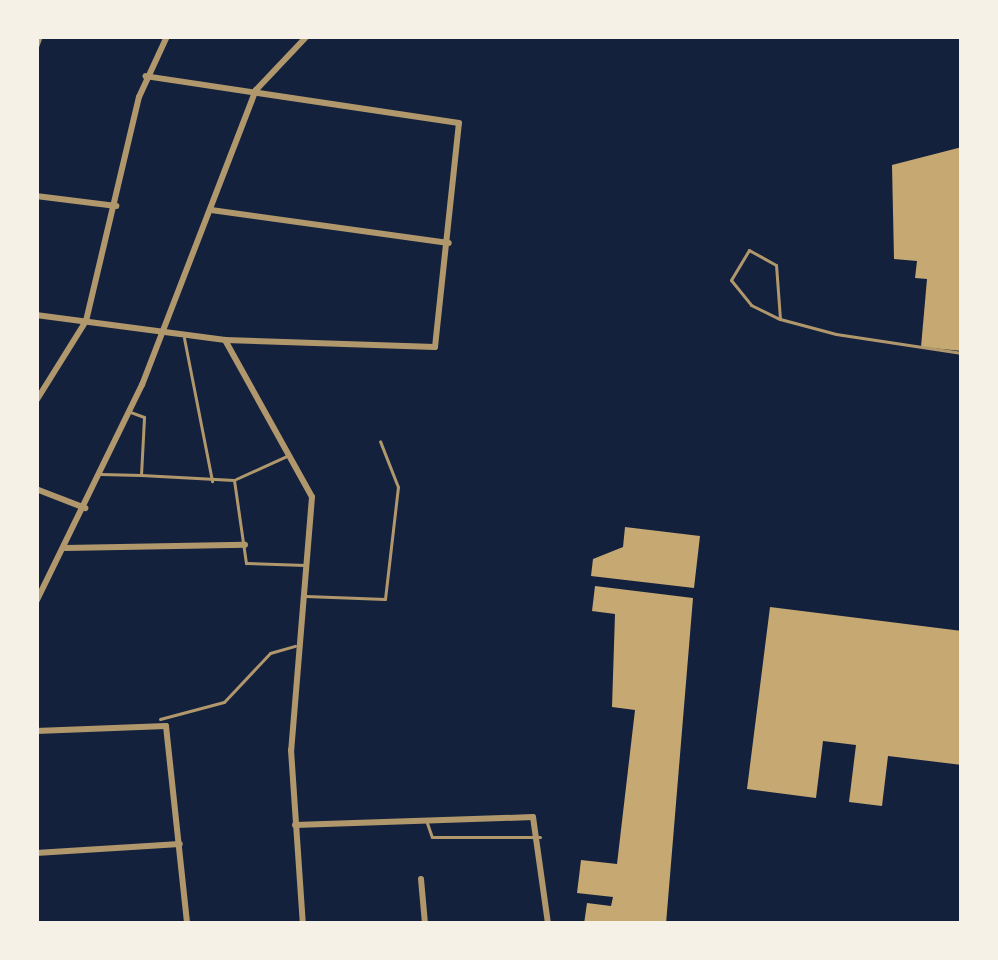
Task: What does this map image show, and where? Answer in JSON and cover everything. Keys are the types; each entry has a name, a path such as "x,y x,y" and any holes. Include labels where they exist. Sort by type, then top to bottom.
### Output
{"street":[{"path":"36,47 40,36"},
{"path":"36,401 86,321 146,76 167,36"},
{"path":"36,602 85,508 164,332 256,89 307,36"},
{"path":"36,315 226,340 424,354 437,338 463,138 441,117 146,76"},
{"path":"36,196 116,206"},
{"path":"211,210 449,242"},
{"path":"226,340 312,497 303,595 306,645 291,735 302,924"},
{"path":"36,489 85,508"},
{"path":"65,548 245,545"},
{"path":"36,731 160,719 174,750 187,924"},
{"path":"296,825 426,818 539,824 548,924"},
{"path":"36,854 180,844"},
{"path":"421,878 425,924"}],"lane":[{"path":"781,319 776,265 749,250 731,280 781,319 962,353"},
{"path":"184,335 212,483"},
{"path":"128,412 144,417 142,475"},
{"path":"303,595 385,599 398,487 380,441"},
{"path":"101,474 212,483 234,480 290,455"},
{"path":"234,480 248,564 307,565"},
{"path":"160,719 224,702 274,650 306,645"},
{"path":"426,818 432,837 540,837"}],"building":[{"path":"962,147 962,351 921,347 927,279 915,278 917,261 894,259 892,165"},
{"path":"625,527 700,536 694,588 591,576 593,559 623,547"},
{"path":"595,586 693,598 666,924 584,924 587,903 611,906 613,897 577,893 581,860 617,864 635,710 612,707 615,614 592,611"},
{"path":"770,607 962,631 962,765 888,756 882,806 849,802 856,745 823,741 816,798 747,789"}]}
